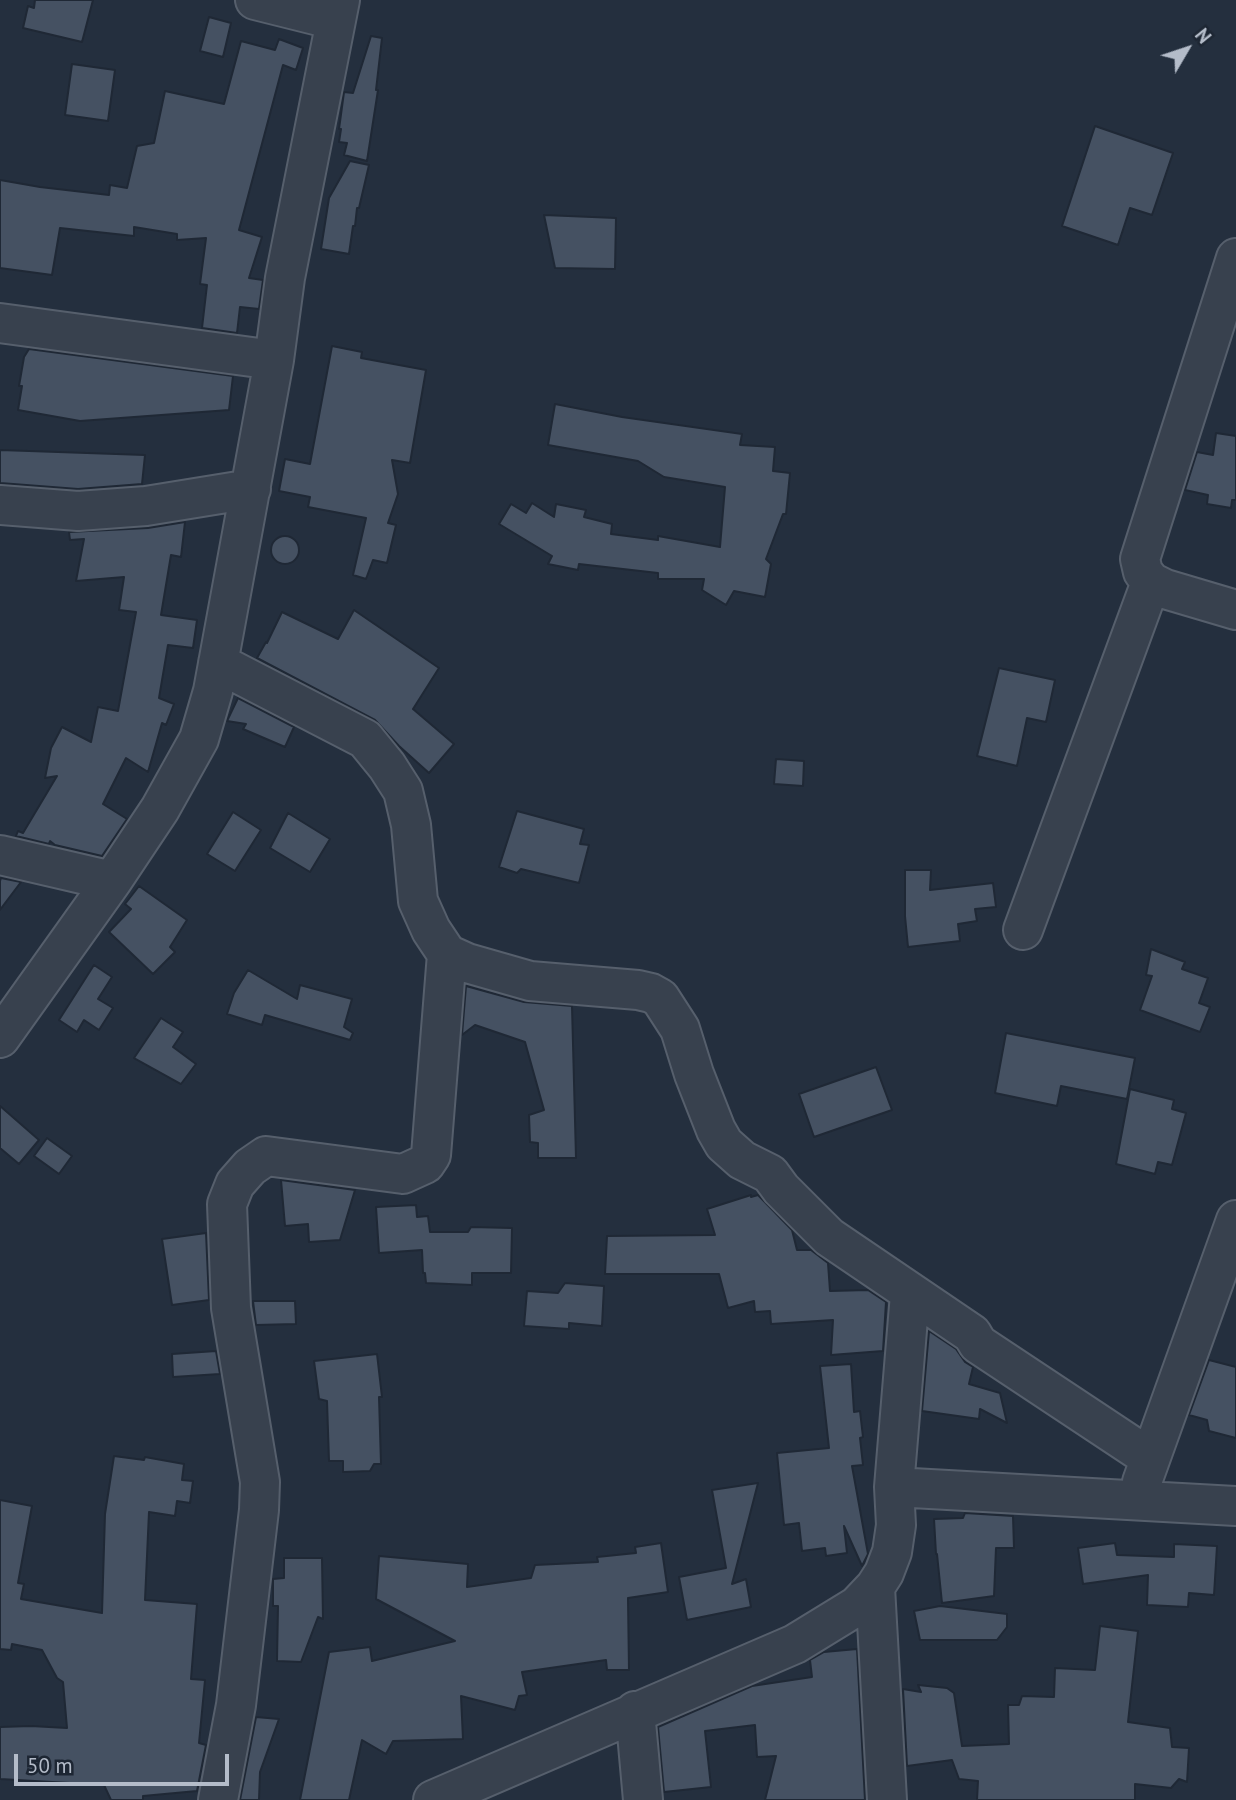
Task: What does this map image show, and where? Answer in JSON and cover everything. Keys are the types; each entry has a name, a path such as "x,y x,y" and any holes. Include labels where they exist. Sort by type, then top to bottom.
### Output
{"street":[{"path":"0,1038 160,809 199,739 214,691 274,360 285,278 338,10 255,0"},
{"path":"1236,258 1140,559 1143,572 1151,582 1236,610"},
{"path":"0,323 274,360"},
{"path":"0,505 92,510 146,506 251,488"},
{"path":"1023,930 1151,582"},
{"path":"218,663 365,739 387,766 403,791 411,825 418,901 431,930 447,954 467,963 530,981 638,990 660,998 680,1029 716,1130 724,1143 742,1160 770,1174 781,1189 829,1237 972,1334 978,1344 1150,1458"},
{"path":"0,855 112,881"},
{"path":"218,1800 236,1705 260,1482 231,1308 227,1204 236,1184 250,1167 266,1156 403,1174 417,1170 425,1164 431,1155 447,954"},
{"path":"1135,1500 1236,1220"},
{"path":"433,1800 795,1644 857,1606 875,1587 892,1552 896,1502 894,1487 910,1294"},
{"path":"894,1487 1236,1506"},
{"path":"875,1587 887,1800"},
{"path":"635,1712 643,1800"}],"building":[{"path":"35,0 93,0 82,42 23,28 28,6 34,8"},
{"path":"209,17 231,23 223,57 200,51"},
{"path":"371,36 382,38 378,90 367,161 344,155 347,143 339,142 339,129 344,92 353,93"},
{"path":"279,39 303,48 296,70 283,65 239,230 262,237 249,278 263,280 259,309 240,307 237,333 202,328 207,285 200,284 206,238 177,240 177,234 134,227 134,236 60,228 52,275 0,268 0,180 109,195 110,185 127,188 137,146 154,143 165,91 224,104 241,41 275,50"},
{"path":"72,64 115,70 108,121 65,115"},
{"path":"1095,126 1173,153 1152,215 1130,208 1118,245 1062,226"},
{"path":"350,161 369,165 357,208 349,254 321,249 329,198"},
{"path":"544,215 616,218 615,269 555,268"},
{"path":"332,346 362,352 361,358 426,370 410,463 392,460 398,494 388,523 396,525 387,563 373,560 366,579 353,575 366,518 308,507 310,497 279,491 285,459 310,464"},
{"path":"29,349 233,376 229,410 80,421 18,410 24,357"},
{"path":"555,404 622,417 742,434 740,445 775,447 773,471 790,473 786,514 783,514 766,559 771,564 765,597 734,591 726,605 702,590 704,579 658,579 658,573 579,564 578,570 548,564 552,556 499,524 511,504 526,513 532,503 554,517 556,504 586,510 584,517 612,524 611,534 658,540 658,536 720,547 725,487 664,477 638,461 548,445"},
{"path":"1216,433 1236,436 1236,500 1232,500 1231,508 1207,504 1208,495 1185,490 1197,452 1213,455"},
{"path":"0,450 145,455 142,484 78,489 0,483"},
{"path":"185,522 181,557 171,555 161,615 197,620 193,648 168,645 159,698 174,704 166,725 162,723 148,772 126,758 103,804 127,819 102,856 55,845 50,841 49,844 16,836 18,831 23,833 57,776 45,778 51,748 62,727 91,742 98,707 118,711 136,612 119,610 124,577 76,581 84,539 70,540 69,532 148,528"},
{"path":"285,536 295,540 299,550 295,560 285,564 275,560 271,550 275,540"},
{"path":"354,610 439,668 413,709 454,744 429,773 375,720 257,658 282,612 338,639"},
{"path":"999,668 1055,680 1046,722 1027,718 1017,766 977,756"},
{"path":"238,698 294,727 285,747 243,729 246,724 227,721"},
{"path":"776,759 804,761 803,786 774,784"},
{"path":"517,811 584,829 580,844 589,845 579,883 521,869 517,873 499,867"},
{"path":"233,812 261,830 235,871 207,854"},
{"path":"288,813 330,839 310,872 270,848"},
{"path":"905,870 931,870 930,890 993,883 996,907 975,909 977,921 958,924 960,941 908,947"},
{"path":"1,878 21,882 0,910 0,881"},
{"path":"139,886 187,920 170,947 175,952 153,974 109,932 131,909 125,904"},
{"path":"1151,949 1185,962 1182,969 1208,978 1199,1003 1210,1007 1200,1032 1140,1010 1152,976 1146,975"},
{"path":"94,965 112,977 98,999 113,1008 99,1030 84,1020 77,1032 59,1020"},
{"path":"248,970 297,999 300,985 352,999 344,1027 353,1033 350,1040 265,1015 262,1025 227,1014 234,993"},
{"path":"466,986 524,1002 572,1006 576,1158 538,1158 538,1143 530,1142 529,1115 544,1110 525,1042 475,1025 462,1035"},
{"path":"161,1018 183,1032 173,1047 196,1064 181,1084 134,1058"},
{"path":"1006,1033 1135,1058 1127,1099 1061,1086 1057,1106 995,1093"},
{"path":"876,1067 892,1110 814,1137 799,1094"},
{"path":"1130,1089 1174,1100 1172,1109 1186,1113 1172,1165 1158,1162 1155,1174 1116,1164"},
{"path":"0,1106 39,1140 19,1164 0,1148"},
{"path":"47,1138 72,1156 59,1174 34,1156"},
{"path":"281,1180 355,1190 340,1240 309,1242 308,1224 285,1226"},
{"path":"758,1195 792,1230 797,1250 811,1250 828,1263 830,1291 868,1290 886,1302 883,1351 831,1355 833,1320 771,1324 770,1311 755,1312 754,1301 728,1308 719,1274 605,1274 607,1236 715,1235 707,1209"},
{"path":"416,1205 417,1217 428,1216 430,1232 468,1232 471,1227 512,1228 511,1273 472,1273 472,1285 426,1283 422,1250 379,1253 376,1207"},
{"path":"206,1233 209,1300 172,1305 162,1239"},
{"path":"565,1283 604,1286 602,1326 569,1323 569,1329 524,1326 527,1291 558,1293"},
{"path":"253,1301 295,1301 296,1324 256,1325"},
{"path":"929,1331 956,1349 965,1362 973,1367 969,1384 1000,1393 1007,1423 980,1409 979,1419 922,1411"},
{"path":"216,1351 220,1374 173,1377 172,1354"},
{"path":"377,1354 382,1397 379,1397 381,1464 374,1464 370,1471 343,1472 343,1461 329,1461 327,1401 319,1399 314,1361"},
{"path":"1209,1360 1236,1367 1236,1438 1209,1431 1207,1420 1189,1415"},
{"path":"851,1364 854,1412 860,1411 863,1437 860,1438 863,1465 852,1466 868,1554 862,1566 844,1526 847,1553 826,1556 825,1548 802,1551 799,1523 784,1525 777,1453 829,1448 820,1366"},
{"path":"114,1456 144,1460 145,1457 184,1464 182,1480 193,1481 190,1503 177,1501 175,1516 149,1512 145,1600 197,1604 191,1679 205,1680 199,1743 206,1745 197,1791 143,1796 143,1800 111,1800 104,1785 0,1779 0,1727 67,1728 63,1682 57,1678 42,1650 12,1644 11,1650 0,1649 0,1500 32,1506 18,1583 24,1584 21,1599 102,1613 105,1514"},
{"path":"758,1483 732,1584 746,1579 751,1607 687,1620 679,1577 726,1568 712,1490"},
{"path":"965,1513 1013,1516 1014,1548 996,1548 994,1596 942,1603 934,1519 963,1518"},
{"path":"661,1543 668,1592 628,1598 629,1670 607,1670 606,1660 522,1672 527,1695 519,1696 515,1710 461,1696 463,1739 393,1741 386,1754 362,1740 349,1800 300,1800 329,1652 370,1647 372,1661 455,1641 376,1599 379,1556 468,1564 467,1587 531,1578 535,1565 598,1562 597,1557 636,1553 635,1547"},
{"path":"1115,1543 1117,1555 1174,1557 1174,1544 1217,1546 1214,1595 1189,1593 1188,1607 1147,1605 1148,1575 1083,1584 1078,1548"},
{"path":"284,1558 322,1558 323,1619 318,1617 301,1662 277,1661 278,1606 273,1606 273,1579 284,1578"},
{"path":"940,1606 1007,1614 1007,1627 997,1640 920,1640 914,1611"},
{"path":"1100,1626 1138,1631 1128,1722 1170,1728 1172,1747 1189,1748 1187,1782 1179,1779 1171,1788 1135,1784 1135,1800 977,1800 978,1781 959,1779 952,1760 907,1766 903,1689 921,1692 918,1685 947,1688 954,1693 962,1746 1009,1744 1008,1705 1019,1705 1022,1696 1054,1697 1055,1668 1095,1670"},
{"path":"857,1649 865,1800 765,1800 776,1756 757,1757 755,1725 705,1731 711,1787 664,1792 658,1727 752,1686 812,1677 810,1660 824,1652"},
{"path":"256,1717 279,1719 260,1772 259,1800 240,1800"}]}
